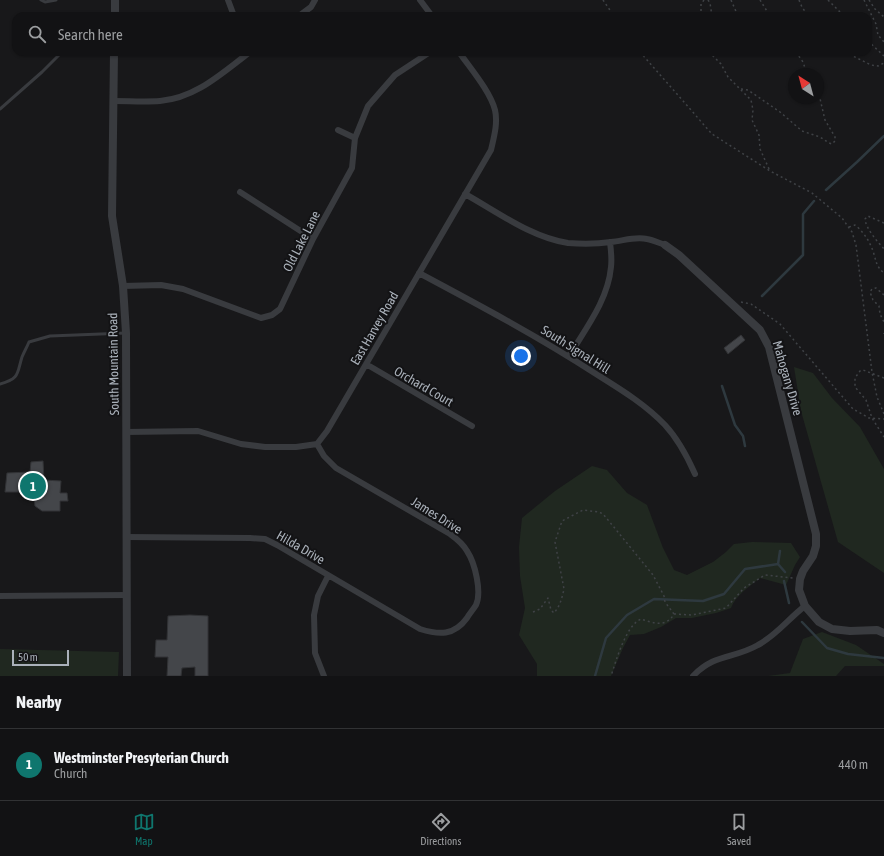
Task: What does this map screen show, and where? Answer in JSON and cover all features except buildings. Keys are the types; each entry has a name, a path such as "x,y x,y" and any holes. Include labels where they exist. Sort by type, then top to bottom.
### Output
{"street":[{"path":"115,0 115,12"},
{"path":"228,0 232,12"},
{"path":"304,12 311,7 315,0"},
{"path":"420,0 429,12"},
{"name":"South Mountain Road","path":"114,56 112,216 123,286 126,333 127,676"},
{"path":"114,101 160,101 183,97 203,87 245,56"},
{"name":"Old Lake Lane","path":"123,286 161,285 183,289 261,318 272,315 280,309 313,239 352,168 355,138 368,106 395,75 424,56"},
{"name":"East Harvey Road","path":"317,444 327,431 491,150 496,130 495,110 486,89 462,56"},
{"path":"338,130 355,138"},
{"path":"240,192 313,239"},
{"name":"Mahogany Drive","path":"465,194 526,229 545,237 566,242 584,244 640,238 665,245 679,255 760,330 769,347 816,534 816,546 813,556 803,571 800,579"},
{"path":"569,356 601,303 607,286 611,266 610,242"},
{"name":"South Signal Hill","path":"419,273 495,313 569,356 631,396 665,425 681,444 695,474"},
{"name":"Orchard Court","path":"366,364 472,426"},
{"path":"126,432 198,431 241,444 265,447 296,447 317,444"},
{"name":"James Drive","path":"317,444 324,456 336,468 450,534 461,543 468,552 474,565 478,590 476,604 463,624 449,633"},
{"name":"Hilda Drive","path":"126,537 265,539 420,629 434,634 449,633"},
{"path":"324,676 315,652 314,616 318,596 328,576"},
{"path":"800,579 799,590 805,606 819,622 832,629 850,631 877,630 884,633"},
{"path":"0,596 127,595"},
{"path":"693,676 708,663 718,658 746,651 768,640 784,626 793,615 805,606"}],"lane":[{"path":"41,0 45,2 56,0"},
{"path":"0,109 58,56"},
{"path":"0,384 8,382 18,374 22,358 29,342 50,336 126,333"}],"path":[{"path":"603,0 611,12"},
{"path":"701,12 701,4 704,0"},
{"path":"708,0 711,12"},
{"path":"731,0 736,12"},
{"path":"760,0 768,12"},
{"path":"799,0 805,12"},
{"path":"828,0 840,12"},
{"path":"864,0 870,12"},
{"path":"869,0 884,18"},
{"path":"872,16 876,24 878,36 884,42"},
{"path":"872,45 884,56"},
{"path":"644,56 712,134 770,171 812,193 842,218 852,232 856,246 872,372 884,414"},
{"path":"714,56 721,64 728,76 751,102 752,120 759,135 760,149 770,171"},
{"path":"799,56 806,68"},
{"path":"852,56 871,66 878,66 884,63"},
{"path":"741,89 743,88 748,90 780,112 802,131 820,137 832,144 835,142 835,137 825,120 821,104"},
{"path":"884,223 870,216 865,219 875,238 884,249"},
{"path":"848,227 855,226 862,232 873,251 876,264 884,274"},
{"path":"884,295 876,288 872,289 870,292 873,300 879,306 880,314 884,322"},
{"path":"735,306 742,302 751,304 780,324 853,409 869,418 884,419"},
{"path":"884,378 866,370 860,371 854,378 857,391 866,400 872,418 884,437"},
{"path":"533,612 540,609 548,598 551,610 554,613 560,604 564,589 555,542 563,520 583,510 599,512 613,526 653,575 664,596 664,602 674,614 692,616 726,608 744,588 765,575 800,579"},
{"path":"612,676 623,644 634,623 641,619 654,624 661,623 670,620 674,614"}],"shaded area":[{"path":"794,367 813,373 832,398 860,427 884,469 884,573 838,542 801,411"},
{"path":"592,466 607,470 627,493 647,505 663,548 674,570 687,575 713,562 734,544 752,542 791,543 800,557 786,585 760,578 739,595 731,608 692,618 676,618 661,627 644,634 630,635 611,676 537,676 537,664 519,635 525,608 520,576 519,547 522,518 555,491"},
{"path":"822,632 856,645 884,664 884,666 845,666 836,676 768,676 790,673 803,639"},
{"path":"0,649 119,652 118,676 0,676"}],"waterway":[{"path":"826,190 884,136"},
{"path":"762,296 803,255 803,214 814,201"},
{"path":"722,386 735,425 743,436 745,446"},
{"path":"778,564 780,551"},
{"path":"595,676 606,638 627,615 654,599 703,601 724,594 745,569 778,564 785,572"},
{"path":"784,581 789,603"},
{"path":"802,622 827,648 848,654 884,658"}],"place":[{"name":"Westminster Presyterian Church","path":"33,486"}]}
